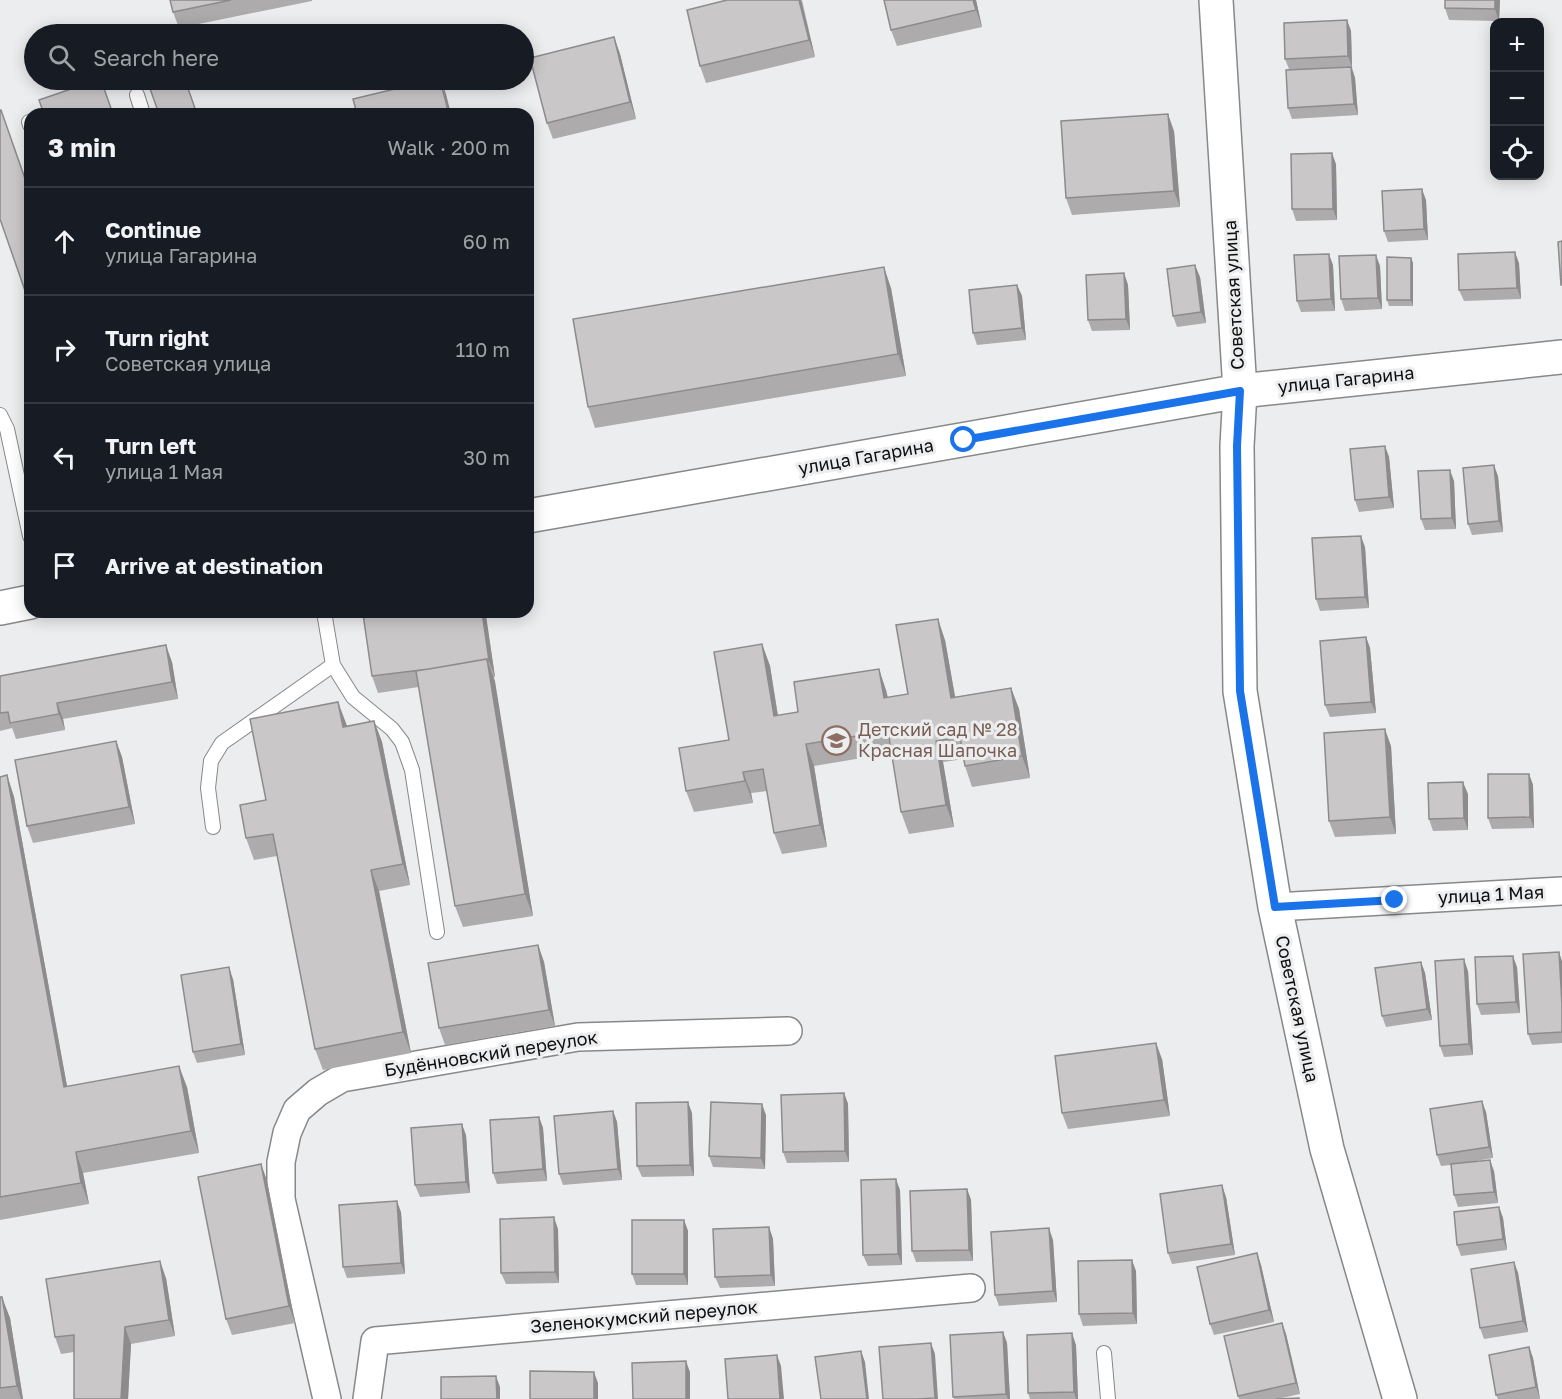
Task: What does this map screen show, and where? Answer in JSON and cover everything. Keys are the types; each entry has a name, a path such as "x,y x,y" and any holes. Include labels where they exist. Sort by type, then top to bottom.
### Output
{"street":[{"name":"Советская улица","path":"1216,0 1240,391 1237,446 1240,691 1275,907 1327,1149 1400,1399"},
{"name":"улица Гагарина","path":"534,515 1240,391 1562,357"},
{"path":"0,608 24,603"},
{"name":"улица 1 Мая","path":"1275,907 1562,891"},
{"name":"Будённовский переулок","path":"327,1399 282,1198 281,1162 287,1132 297,1110 318,1092 342,1078 578,1037 788,1031"},
{"name":"Зеленокумский переулок","path":"367,1399 375,1341 971,1288"}],"lane":[{"path":"137,94 141,108"},
{"path":"0,415 24,512"},
{"path":"325,618 333,665 353,697 392,729 402,742 412,770 437,932"},
{"path":"213,827 208,788 211,761 222,743 333,665"},
{"path":"1104,1353 1108,1399"}],"building":[{"path":"170,0 231,0 173,12"},
{"path":"727,0 799,0 809,40 700,66 687,10"},
{"path":"884,0 973,0 976,10 891,30"},
{"path":"1445,0 1495,0 1495,9 1445,8"},
{"path":"1347,20 1348,56 1285,59 1284,23"},
{"path":"614,37 630,102 547,123 534,73 534,57"},
{"path":"1351,67 1354,104 1288,108 1286,70"},
{"path":"68,90 105,90 111,108 42,108 39,100"},
{"path":"151,90 189,90 195,108 157,108"},
{"path":"390,90 443,90 447,108 355,108 353,99"},
{"path":"1,110 24,176 24,288 0,219"},
{"path":"1168,114 1174,191 1066,198 1061,121"},
{"path":"1332,153 1333,209 1292,209 1291,154"},
{"path":"1422,189 1424,229 1384,231 1382,191"},
{"path":"1562,241 1562,285 1561,285 1558,242"},
{"path":"1515,252 1517,288 1459,290 1458,254"},
{"path":"1329,254 1331,299 1297,301 1294,255"},
{"path":"1376,255 1378,298 1341,299 1339,256"},
{"path":"1387,257 1411,258 1411,300 1387,300"},
{"path":"1195,265 1201,312 1173,316 1167,269"},
{"path":"884,267 898,354 588,407 573,319"},
{"path":"1124,273 1126,319 1088,320 1086,275"},
{"path":"1017,285 1022,328 973,333 969,290"},
{"path":"1385,446 1389,497 1355,500 1350,449"},
{"path":"1494,465 1499,521 1468,524 1463,468"},
{"path":"1450,470 1452,518 1421,519 1418,471"},
{"path":"1361,536 1365,597 1316,599 1312,538"},
{"path":"364,618 483,618 489,661 487,659 372,676"},
{"path":"938,619 951,698 1011,688 1022,756 965,766 960,737 936,741 946,805 901,812 888,731 806,744 820,825 774,833 763,769 743,772 745,781 686,791 679,748 729,740 714,652 762,644 774,716 798,712 794,682 879,669 884,698 908,694 896,625"},
{"path":"1366,637 1371,702 1325,705 1320,641"},
{"path":"166,645 172,682 57,703 59,714 10,723 8,712 0,713 0,676"},
{"path":"487,659 525,894 455,906 416,671"},
{"path":"338,702 343,727 374,721 403,864 371,870 403,1032 315,1049 273,834 246,838 240,805 266,800 250,719"},
{"path":"1385,729 1390,817 1329,821 1324,733"},
{"path":"116,741 129,807 27,826 15,760"},
{"path":"1488,774 1529,774 1530,817 1488,818"},
{"path":"7,775 64,1087 179,1066 191,1131 76,1152 81,1183 0,1197 0,777"},
{"path":"1463,782 1464,818 1429,819 1428,783"},
{"path":"538,945 549,1010 439,1028 428,963"},
{"path":"1559,952 1562,1032 1528,1034 1523,954"},
{"path":"1513,956 1516,1002 1477,1004 1475,957"},
{"path":"1464,959 1469,1044 1440,1046 1435,961"},
{"path":"1421,962 1427,1009 1382,1016 1375,968"},
{"path":"229,967 241,1044 193,1052 181,975"},
{"path":"1156,1043 1164,1100 1062,1113 1055,1056"},
{"path":"844,1093 845,1151 783,1152 781,1095"},
{"path":"1482,1101 1489,1147 1437,1155 1430,1109"},
{"path":"688,1102 690,1165 637,1166 636,1103"},
{"path":"711,1102 762,1104 761,1158 709,1156"},
{"path":"613,1111 618,1169 559,1174 554,1116"},
{"path":"539,1117 543,1169 493,1173 490,1120"},
{"path":"462,1124 466,1182 415,1185 411,1128"},
{"path":"1490,1160 1494,1192 1454,1195 1451,1164"},
{"path":"261,1164 289,1306 226,1319 198,1177"},
{"path":"896,1179 898,1254 863,1255 861,1180"},
{"path":"1222,1185 1231,1244 1168,1253 1160,1194"},
{"path":"967,1189 969,1250 912,1251 910,1191"},
{"path":"397,1201 401,1263 343,1267 339,1205"},
{"path":"1499,1207 1503,1239 1457,1245 1454,1212"},
{"path":"554,1217 555,1272 501,1273 500,1219"},
{"path":"632,1220 684,1220 684,1274 632,1274"},
{"path":"769,1227 771,1275 715,1277 713,1229"},
{"path":"1049,1228 1053,1291 995,1295 991,1232"},
{"path":"1257,1253 1269,1310 1210,1324 1197,1267"},
{"path":"1132,1260 1133,1313 1079,1314 1078,1261"},
{"path":"160,1261 169,1320 125,1327 121,1399 74,1399 74,1335 55,1337 46,1279"},
{"path":"1514,1262 1523,1321 1480,1328 1471,1269"},
{"path":"0,1297 2,1297 17,1386 0,1388"},
{"path":"1282,1323 1296,1383 1238,1396 1224,1336"},
{"path":"1003,1332 1006,1394 953,1397 950,1335"},
{"path":"1072,1333 1074,1392 1028,1393 1027,1335"},
{"path":"931,1343 935,1398 883,1399 879,1347"},
{"path":"1529,1347 1536,1387 1496,1395 1489,1355"},
{"path":"861,1351 867,1399 821,1399 815,1357"},
{"path":"777,1355 780,1399 728,1399 725,1359"},
{"path":"686,1361 686,1399 633,1399 632,1363"},
{"path":"530,1371 594,1372 594,1399 530,1399"},
{"path":"496,1376 497,1399 441,1399 441,1377"}],"place":[{"name":"Детский сад № 28 Красная Шапочка","path":"837,740"}],"route":[{"path":"964,440 1240,391 1237,446 1240,691 1275,907 1395,900"}]}
